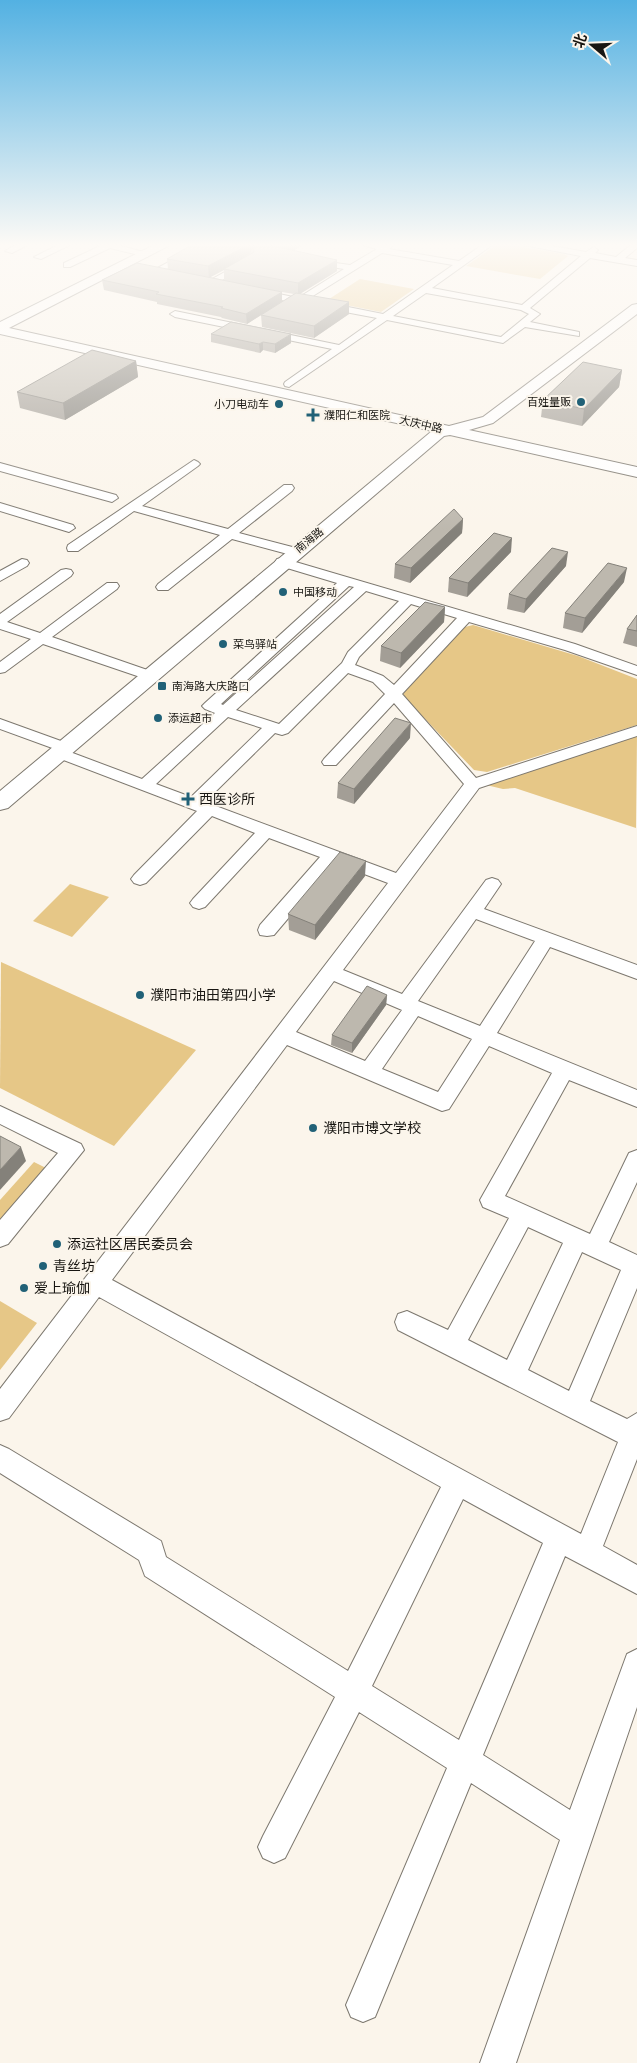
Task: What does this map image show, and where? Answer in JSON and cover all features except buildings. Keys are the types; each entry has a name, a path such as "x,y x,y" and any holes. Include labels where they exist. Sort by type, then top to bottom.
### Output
{"main road":[{"name":"大庆中路","path":"63,339 452,431 637,472"},
{"name":"大庆中路","path":"71,339 289,384 637,462"},
{"name":"南海路","path":"0,802 432,437 439,433 488,420 595,339"}],"street":[{"path":"296,339 341,348"},
{"path":"289,384 354,339"},
{"path":"73,548 194,464"},
{"path":"0,467 112,498"},
{"path":"163,587 288,488"},
{"path":"0,507 69,528"},
{"path":"132,507 229,534 347,581 570,647 637,671"},
{"path":"0,578 22,563"},
{"path":"0,620 66,573"},
{"path":"347,581 210,706 282,730 348,665 353,655 409,599"},
{"path":"0,670 112,586"},
{"path":"145,785 363,586"},
{"path":"330,762 467,616"},
{"path":"0,624 151,676"},
{"path":"348,665 352,670 378,679 393,693 473,784"},
{"path":"0,724 145,785 400,881"},
{"path":"140,879 201,806 272,727"},
{"path":"0,1409 473,784 637,732"},
{"path":"199,903 266,830"},
{"path":"267,930 332,854"},
{"path":"369,1072 410,1005 492,884"},
{"path":"472,911 637,972"},
{"path":"283,1035 442,1103 546,938"},
{"path":"330,972 637,1099"},
{"path":"565,1069 491,1200 636,1266 575,1406"},
{"path":"0,1114 73,1150 0,1237"},
{"path":"513,1375 586,1243 637,1159"},
{"path":"453,1345 523,1214"},
{"path":"95,1283 637,1580"},
{"path":"407,1322 575,1406 635,1431 587,1553"},
{"path":"0,1458 151,1551 155,1566 578,1833"},
{"path":"274,1847 354,1692 457,1482"},
{"path":"363,2006 559,1537"},
{"path":"498,2063 637,1664"}],"shaded area":[{"path":"473,625 578,656 637,679 637,725 487,772 474,770 403,696 404,692 465,627"},
{"path":"637,735 636,828 515,788 503,789 486,785"},
{"path":"70,884 109,897 72,937 33,921"},
{"path":"1,962 196,1050 114,1146 0,1088"},
{"path":"34,1162 48,1169 0,1223 0,1200"},
{"path":"0,1301 37,1323 0,1370"}],"place":[{"name":"百姓量贩","path":"581,402"},
{"name":"小刀电动车","path":"279,404"},
{"name":"濮阳仁和医院","path":"313,415"},
{"name":"中国移动","path":"283,592"},
{"name":"菜鸟驿站","path":"223,644"},
{"name":"南海路大庆路口","path":"162,686"},
{"name":"添运超市","path":"158,718"},
{"name":"西医诊所","path":"188,799"},
{"name":"濮阳市油田第四小学","path":"140,995"},
{"name":"濮阳市博文学校","path":"313,1128"},
{"name":"添运社区居民委员会","path":"57,1244"},
{"name":"青丝坊","path":"43,1266"},
{"name":"爱上瑜伽","path":"24,1288"}]}
